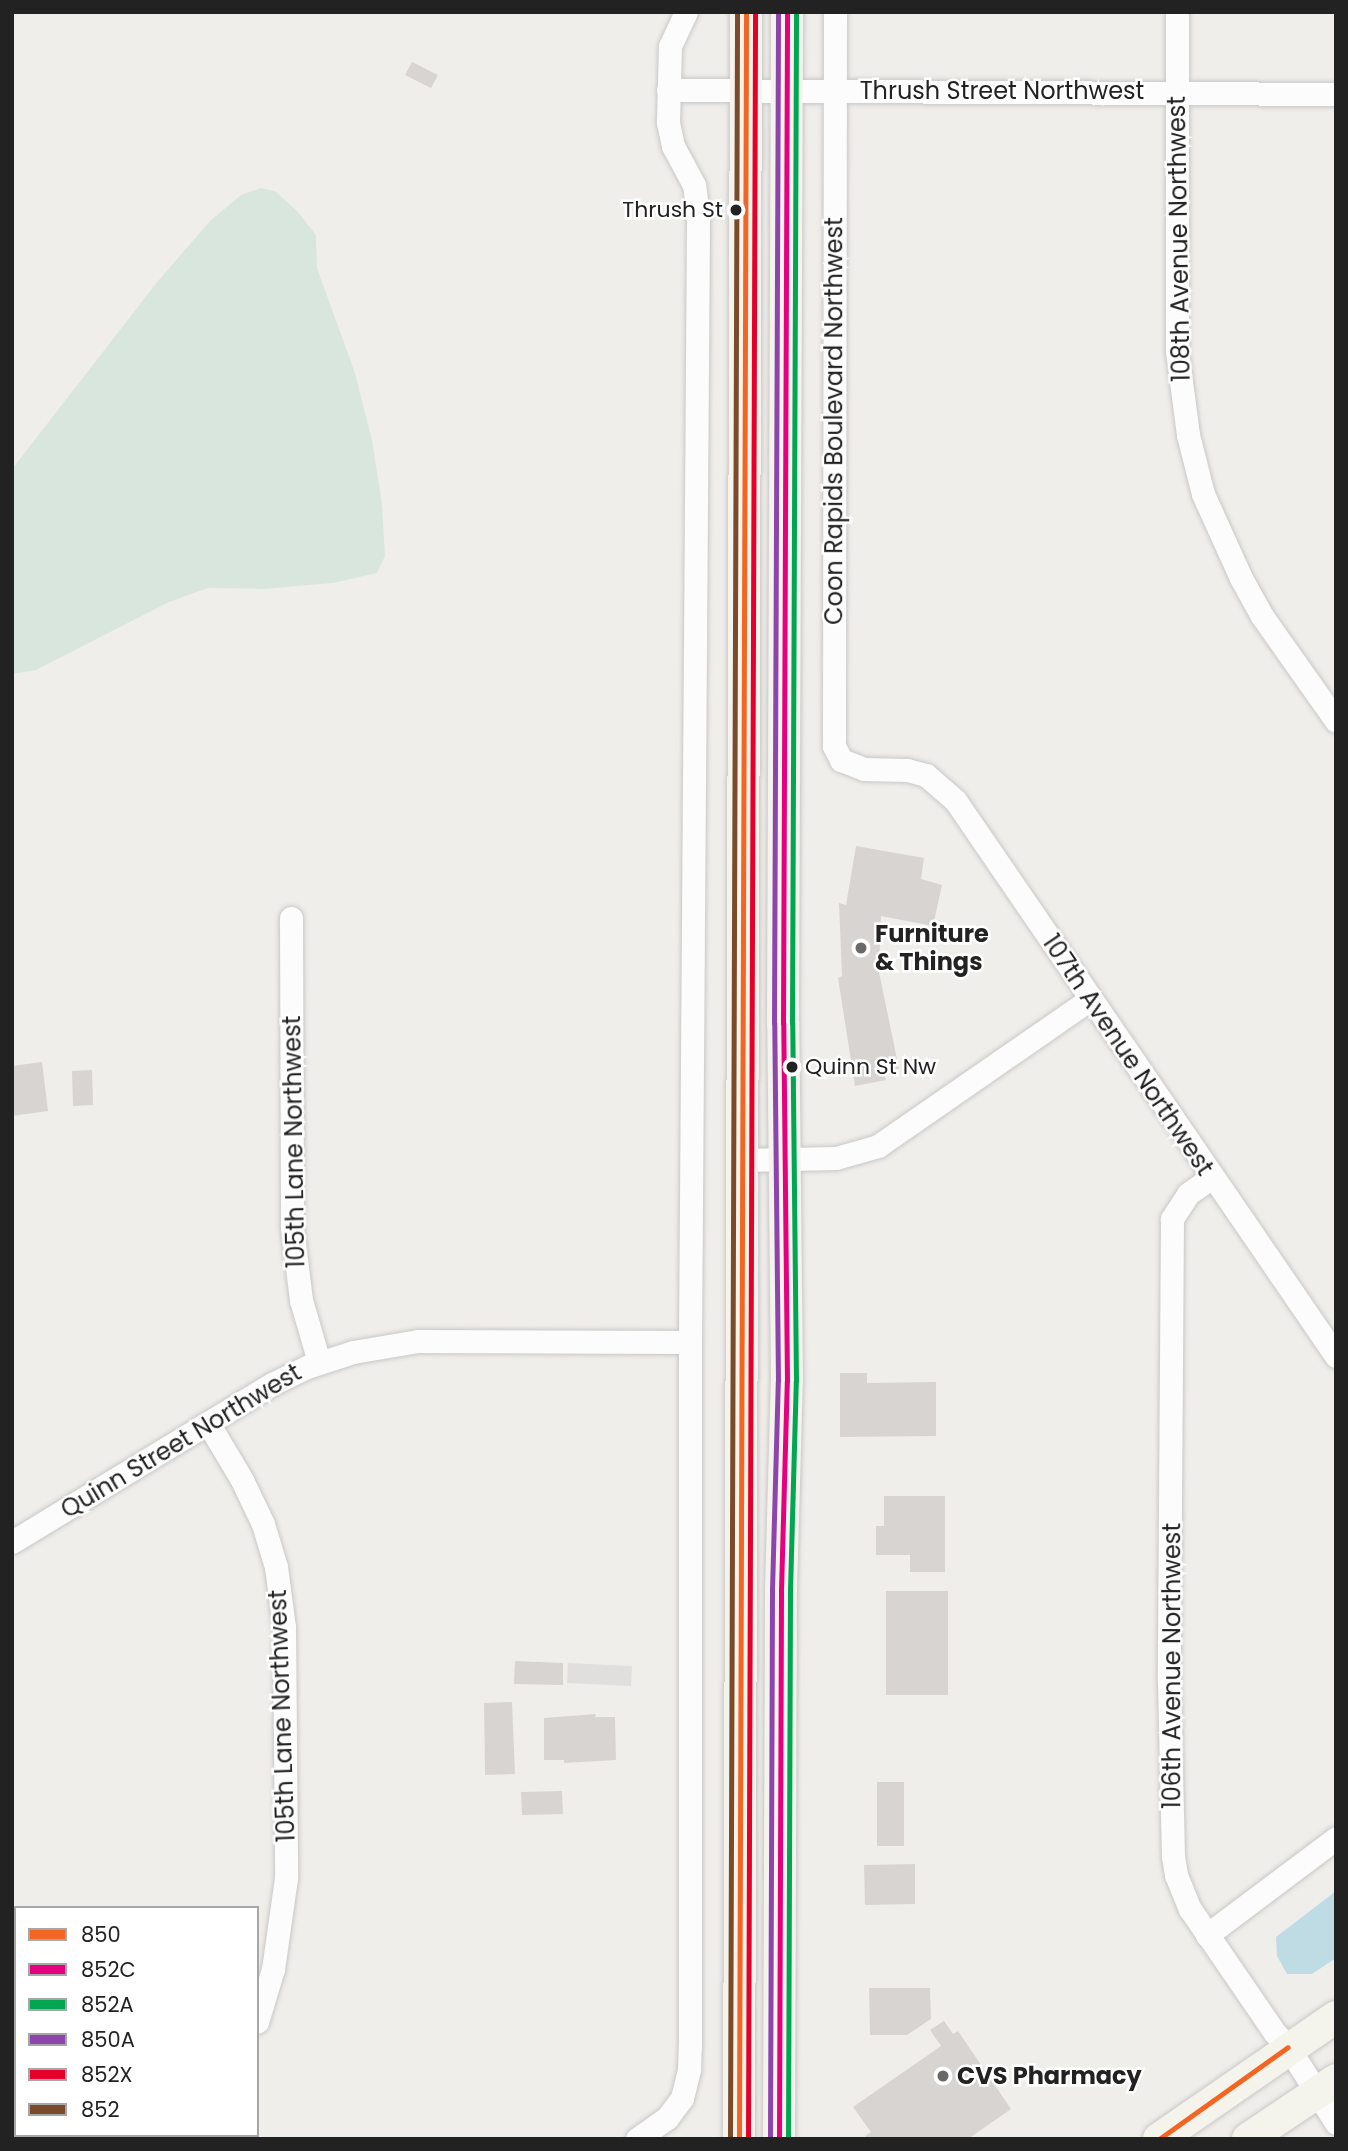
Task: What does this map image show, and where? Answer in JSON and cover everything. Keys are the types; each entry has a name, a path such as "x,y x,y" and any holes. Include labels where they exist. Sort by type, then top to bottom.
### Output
{"main road":[{"path":"739,2139 746,12"},
{"name":"Coon Rapids Boulevard Northwest","path":"779,2139 781,1590 787,1381 784,1160 786,12"},
{"path":"1159,2139 1288,2047 1336,2017"},
{"path":"1248,2139 1326,2086"}],"street":[{"path":"637,2139 674,2109 682,2098 690,2069 690,1342 698,216 694,185 669,135 668,90 670,46 686,12"},
{"name":"Coon Rapids Boulevard Northwest","path":"835,12 834,746 841,760 864,769 907,770"},
{"name":"108th Avenue Northwest","path":"1177,12 1177,351 1184,413 1197,471 1220,537 1241,578 1262,615 1336,721"},
{"name":"Thrush Street Northwest","path":"668,90 1336,94"},
{"name":"107th Avenue Northwest","path":"907,770 926,775 955,800 1089,1000 1336,1356"},
{"name":"105th Lane Northwest","path":"291,918 292,1227 295,1270 319,1362"},
{"path":"743,1160 845,1157 878,1146 1089,1000"},
{"name":"106th Avenue Northwest","path":"1212,1177 1188,1194 1172,1219 1169,1681 1173,1856 1182,1894 1207,1935 1275,2034 1326,2086 1336,2123"},
{"name":"Quinn Street Northwest","path":"12,1542 272,1384 319,1362 353,1352 418,1341 690,1342"},
{"name":"105th Lane Northwest","path":"208,1423 242,1480 262,1524 276,1567 284,1627 286,1878 274,1969 259,2016"},
{"path":"1207,1935 1336,1838"}],"shaded area":[{"path":"261,188 275,191 298,212 316,235 317,268 355,373 372,440 382,504 385,556 377,573 333,583 263,589 208,588 169,602 36,670 12,674 12,469 158,281 210,221 241,195"},
{"path":"568,1663 632,1666 631,1686 567,1683"}],"water":[{"path":"1336,1891 1336,1958 1312,1974 1287,1974 1277,1956 1276,1937"}],"building":[{"path":"412,62 438,75 431,88 405,75"},
{"name":"Furniture & Things","path":"856,846 924,858 921,879 942,885 933,926 881,916 879,972 899,1069 884,1072 886,1080 855,1086 838,978 842,976 839,903 846,905"},
{"path":"42,1062 48,1111 12,1116 12,1066"},
{"path":"92,1070 93,1105 73,1106 72,1071"},
{"path":"840,1373 867,1373 867,1383 936,1382 936,1436 840,1437"},
{"path":"884,1496 945,1496 945,1572 910,1572 910,1555 876,1555 876,1526 884,1526"},
{"path":"886,1591 948,1591 948,1695 886,1695"},
{"path":"515,1661 563,1663 563,1685 514,1684"},
{"path":"512,1702 515,1774 485,1775 484,1703"},
{"path":"596,1714 595,1717 615,1717 616,1760 564,1763 564,1760 544,1760 544,1718"},
{"path":"877,1782 904,1782 904,1846 877,1846"},
{"path":"562,1791 563,1814 522,1815 521,1792"},
{"path":"915,1864 915,1904 865,1905 864,1865"},
{"path":"869,1988 930,1988 931,2019 907,2035 870,2035"},
{"name":"CVS Pharmacy","path":"944,2021 953,2034 958,2031 1011,2109 968,2139 867,2139 865,2136 871,2132 853,2107 941,2046 930,2030"}],"transit line":[{"name":"852","path":"730,2139 737,12"},
{"name":"850","path":"739,2139 746,12"},
{"name":"852X","path":"748,2139 755,12"},
{"name":"850A","path":"770,2139 772,1590 778,1381 774,1023 778,12"},
{"name":"852C","path":"779,2139 781,1590 787,1381 783,1023 787,12"},
{"name":"852A","path":"788,2139 790,1590 796,1381 792,1023 796,12"},
{"name":"850","path":"1159,2139 1288,2047"}],"place":[{"name":"Thrush St","path":"736,210"},
{"name":"Furniture & Things","path":"861,948"},
{"name":"Quinn St Nw","path":"792,1067"},
{"name":"CVS Pharmacy","path":"943,2076"}]}
